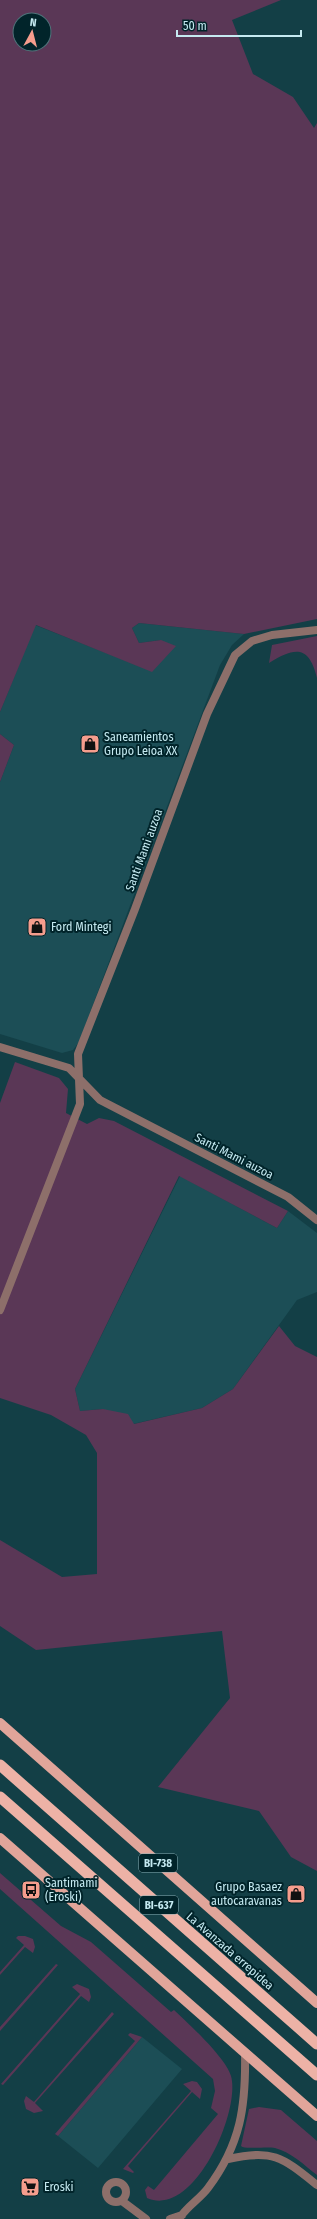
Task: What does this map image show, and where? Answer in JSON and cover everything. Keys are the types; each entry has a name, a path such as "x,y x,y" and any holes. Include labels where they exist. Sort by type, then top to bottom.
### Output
{"highway":[{"name":"La Avanzada errepidea","path":"0,1766 317,2044"},
{"name":"BI-637","path":"0,1797 317,2075"}],"main road":[{"name":"BI-738","path":"0,1723 317,2003"},
{"path":"0,1838 317,2116"}],"street":[{"name":"Santi Mami auzoa","path":"0,1310 80,1104 78,1054 135,908 207,714 235,655 252,642 272,635 317,630"},
{"name":"Santi Mami auzoa","path":"0,1047 69,1068 80,1077 100,1100 288,1197 317,1220"},
{"path":"170,2219 180,2217 206,2190 228,2159 235,2140 244,2099 245,2053"},
{"path":"228,2159 254,2154 278,2157 289,2163 317,2185"},
{"path":"122,2201 146,2219"}],"shaded area":[{"path":"0,0 281,0 232,20 253,74 293,97 314,128 317,123 317,619 244,634 139,623 132,628 139,643 161,640 176,646 152,672 36,625 0,712"},
{"path":"139,623 244,634 232,645 220,665 79,1042 73,1050 62,1053 0,1034 0,782 14,745 0,734 0,712 35,625 152,671 161,640 139,643 132,628"},
{"path":"317,636 317,678 310,659 300,652 286,654 269,663 272,645"},
{"path":"0,734 14,745 0,782"},
{"path":"15,1062 59,1078 68,1089 66,1113 87,1124 99,1118 114,1121 288,1211 277,1228 179,1176 75,1389 80,1411 103,1409 128,1414 134,1424 202,1408 233,1389 279,1326 295,1346 317,1357 317,1871 291,1857 259,1811 158,1787 230,1698 222,1631 36,1650 0,1626 0,1540 62,1577 97,1574 97,1453 86,1435 51,1415 0,1398 0,1103"},
{"path":"180,1176 277,1228 288,1211 317,1233 317,1292 297,1300 233,1389 202,1408 133,1424 103,1409 80,1411 75,1389"},
{"path":"0,1873 61,1926 91,1942 171,2012 174,2010 215,2051 228,2069 231,2076 232,2092 229,2113 221,2136 210,2158 197,2178 181,2193 165,2200 147,2198 145,2190 148,2186 154,2190 218,2114 211,2108 215,2091 213,2079 0,1889"},
{"path":"18,1936 25,1936 33,1939 35,1947 33,1953 25,1947 0,1975 0,1972 24,1945 16,1938"},
{"path":"56,1964 58,1965 0,2031 0,2027"},
{"path":"77,1984 89,1989 91,1997 89,2002 81,1996 3,2085 1,2084 80,1994 72,1987"},
{"path":"112,2012 114,2014 35,2103 43,2111 34,2113 26,2109 24,2101 26,2096 34,2102"},
{"path":"130,2033 142,2037 58,2136 55,2134 135,2041 128,2035"},
{"name":"Eroski","path":"142,2037 182,2069 98,2168 58,2136"},
{"path":"192,2081 197,2082 202,2089 200,2099 192,2092 128,2166 134,2172 133,2173 123,2169 191,2091 183,2084"},
{"path":"259,2107 281,2110 317,2141 317,2175 297,2159 281,2150 275,2148 247,2148 241,2146 249,2109"}],"place":[{"name":"Saneamientos Grupo Leioa XX","path":"90,744"},
{"name":"Ford Mintegi","path":"37,927"},
{"name":"Santimami (Eroski)","path":"31,1890"},
{"name":"Grupo Basaez autocaravanas","path":"296,1894"},
{"name":"Eroski","path":"30,2187"}]}
